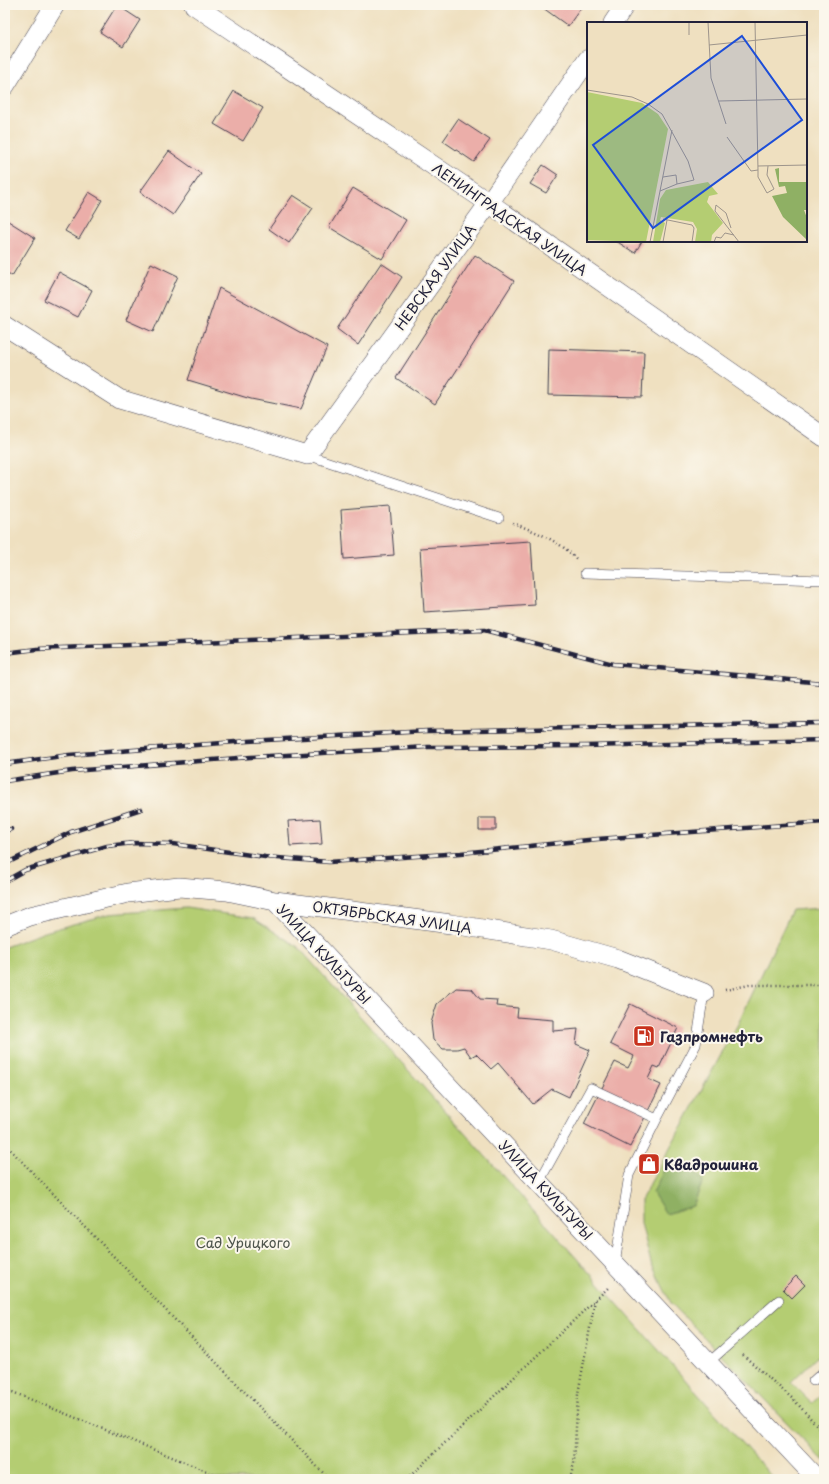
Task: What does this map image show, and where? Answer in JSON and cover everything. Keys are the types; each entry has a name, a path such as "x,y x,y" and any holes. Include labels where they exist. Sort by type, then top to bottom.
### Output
{"street":[{"path":"5,86 55,5"},
{"name":"ЛЕНИНГРАДСКАЯ УЛИЦА","path":"194,5 489,203 824,437"},
{"path":"614,22 625,5"},
{"name":"НЕВСКАЯ УЛИЦА","path":"307,454 489,203 587,60"},
{"path":"5,326 119,399 307,454"},
{"name":"ОКТЯБРЬСКАЯ УЛИЦА","path":"5,926 30,916 80,903 128,893 179,887 227,891 275,901 451,924 552,940 618,959 704,993"},
{"name":"УЛИЦА КУЛЬТУРЫ","path":"275,901 817,1479"}],"lane":[{"path":"307,454 499,518"},
{"path":"585,573 824,580"},
{"path":"619,1268 629,1175 696,1045 704,993"},
{"path":"539,1182 591,1088 657,1119"},
{"path":"708,1363 779,1300"},
{"path":"813,1381 824,1371"}],"path":[{"path":"499,518 542,534 564,548 577,559 585,573"},
{"path":"704,993 749,985 824,985"},
{"path":"5,1144 329,1479"},
{"path":"407,1479 596,1299 619,1268"},
{"path":"570,1479 574,1463 578,1394 596,1299"},
{"path":"730,1344 793,1399 822,1431 824,1429"},
{"path":"5,1389 226,1479"}],"green space":[{"name":"Сад Урицкого","path":"186,908 253,918 298,947 774,1479 5,1479 5,947 45,932 109,914"},
{"path":"824,908 824,1350 791,1382 812,1403 824,1393 824,1461 671,1303 651,1263 641,1223 641,1200 738,1024 792,910"},
{"path":"687,1163 703,1181 693,1206 666,1214 653,1193 665,1167"}],"building":[{"path":"117,5 140,20 123,47 100,32"},
{"path":"539,5 583,5 568,26"},
{"path":"234,91 263,108 243,141 214,124"},
{"path":"458,119 490,140 474,162 443,141"},
{"path":"169,151 201,174 173,215 140,192"},
{"path":"543,165 558,175 546,193 530,184"},
{"path":"353,188 406,220 382,259 329,227"},
{"path":"89,192 102,200 79,239 65,231"},
{"path":"293,195 313,208 289,243 269,229"},
{"path":"5,219 35,238 12,276 5,271"},
{"path":"618,242 641,242 635,253"},
{"path":"475,255 514,281 435,404 396,378"},
{"path":"151,263 178,276 153,332 126,320"},
{"path":"381,263 402,277 358,345 337,329"},
{"path":"59,272 92,290 78,317 44,300"},
{"path":"219,288 327,347 301,409 251,399 188,380"},
{"path":"549,349 644,352 642,397 548,395"},
{"path":"390,506 394,555 344,559 341,510"},
{"path":"531,541 535,605 424,612 420,548"},
{"path":"479,818 496,818 496,830 479,830"},
{"path":"320,819 322,844 290,846 288,821"},
{"path":"456,988 472,989 480,999 497,1000 496,1006 518,1008 517,1017 553,1020 553,1031 578,1029 576,1044 590,1050 569,1097 552,1089 533,1104 498,1063 491,1069 476,1054 471,1057 464,1047 457,1049 443,1049 433,1040 431,1023 437,1004"},
{"path":"630,1004 678,1028 659,1068 654,1066 648,1079 661,1085 630,1147 584,1124 615,1062 628,1068 634,1056 610,1044"},
{"path":"796,1276 805,1285 792,1298 783,1289"}],"railway":[{"path":"5,653 37,649 484,630 613,664 823,683"},
{"path":"5,764 69,755 248,741 427,731 824,723"},
{"path":"5,781 72,771 251,757 428,747 586,746 824,740"},
{"path":"5,864 71,832 141,809"},
{"path":"5,881 25,870 107,846 134,843 173,844 265,857 329,862 461,853 598,839 824,822"},
{"path":"5,831 11,829"}],"place":[{"name":"Газпромнефть","path":"644,1036"},
{"name":"Квадрошина","path":"649,1164"}]}
